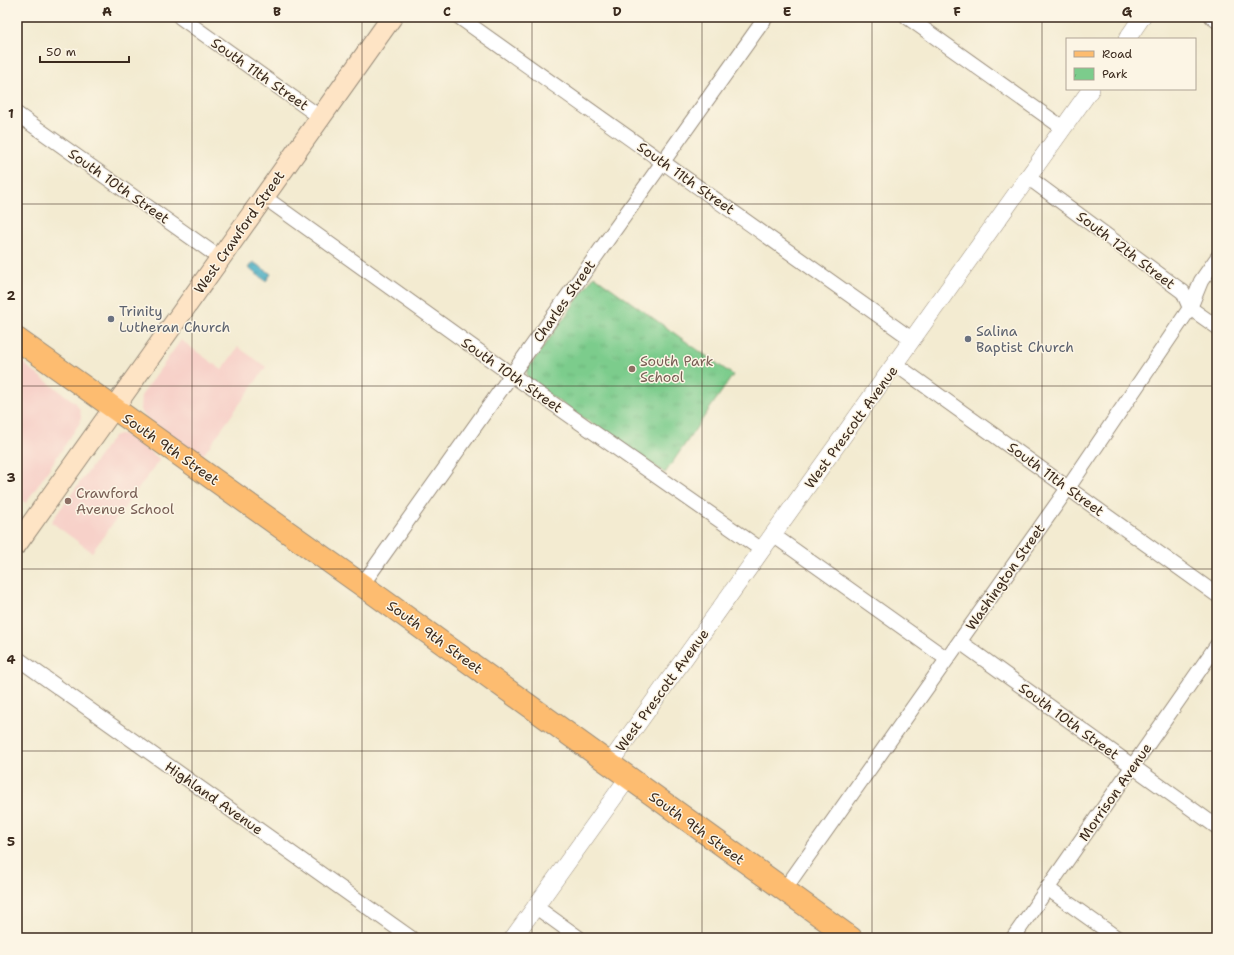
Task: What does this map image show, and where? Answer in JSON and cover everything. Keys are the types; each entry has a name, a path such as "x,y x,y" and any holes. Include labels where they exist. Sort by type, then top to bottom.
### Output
{"main road":[{"name":"West Crawford Street","path":"17,544 392,17"},
{"name":"South 9th Street","path":"17,339 362,585 851,938"}],"street":[{"name":"South 11th Street","path":"180,17 320,117"},
{"name":"South 11th Street","path":"459,17 913,340"},
{"name":"Charles Street","path":"362,585 766,17"},
{"path":"907,17 1063,128"},
{"path":"1128,38 1142,17"},
{"path":"1212,17 1217,20"},
{"name":"West Prescott Avenue","path":"610,764 1090,90"},
{"name":"South 10th Street","path":"17,114 220,258"},
{"name":"South 12th Street","path":"1028,178 1183,292 1190,308 1217,328"},
{"name":"South 10th Street","path":"264,197 512,375 762,550"},
{"name":"Washington Street","path":"784,890 1068,488 1190,308 1201,280 1217,258"},
{"name":"South 11th Street","path":"895,364 1217,595"},
{"path":"773,535 947,659"},
{"name":"South 10th Street","path":"960,642 1217,827"},
{"name":"Morrison Avenue","path":"1012,938 1217,645"},
{"name":"Highland Avenue","path":"17,658 411,938"},
{"path":"514,938 628,778"},
{"path":"1047,888 1117,938"},
{"path":"536,907 580,938"}],"shaded area":[{"path":"181,340 222,370 238,347 266,367 201,458 148,420 140,410 141,396"},
{"path":"17,356 31,370 76,403 80,410 81,417 79,424 26,503 17,497"},
{"path":"120,434 127,435 160,459 92,552 51,522 114,436"}],"green space":[{"path":"594,276 733,375 665,473 529,381 527,370"}],"water":[{"path":"253,262 271,274 266,281 248,268"}],"place":[{"name":"Trinity Lutheran Church","path":"111,319"},
{"name":"Salina Baptist Church","path":"968,339"},
{"name":"South Park School","path":"632,369"},
{"name":"Crawford Avenue School","path":"68,501"}]}
